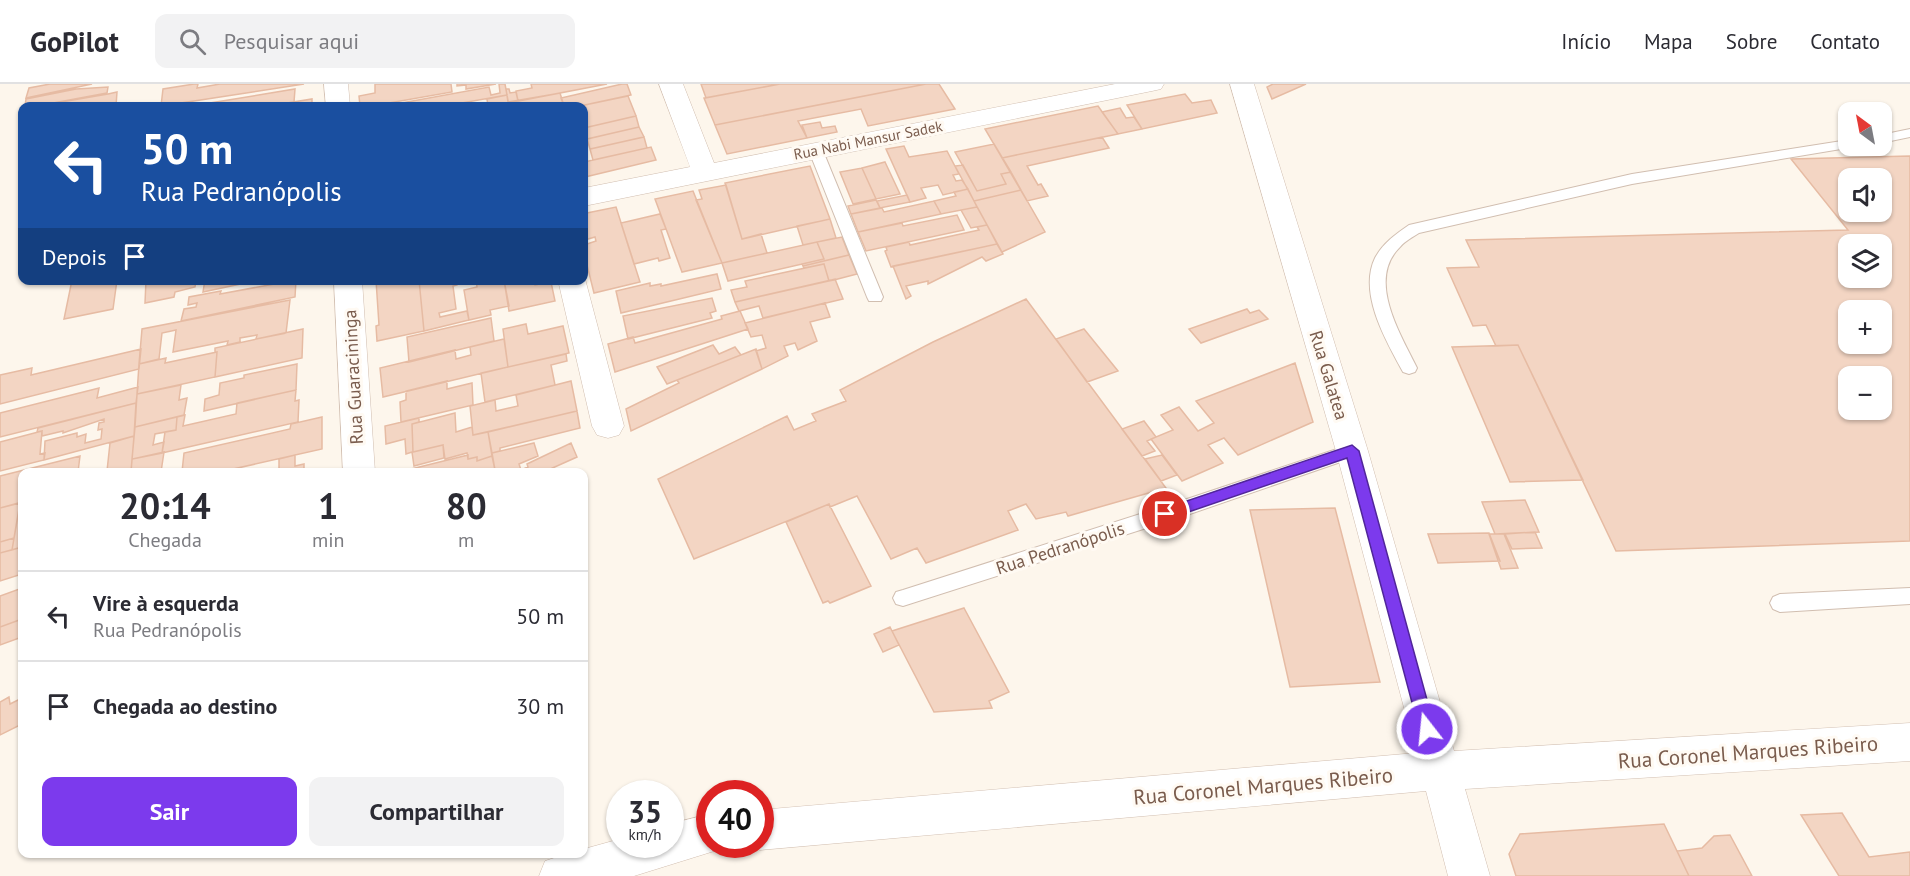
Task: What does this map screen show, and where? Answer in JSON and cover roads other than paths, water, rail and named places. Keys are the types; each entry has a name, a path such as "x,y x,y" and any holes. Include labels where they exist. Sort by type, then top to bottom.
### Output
{"street":[{"path":"336,84 338,102"},
{"path":"671,84 705,172"},
{"name":"Rua Nabi Mansur Sadek","path":"588,196 1152,84"},
{"name":"Rua Galatea","path":"1242,84 1352,451 1469,876"},
{"name":"Rua Guaracininga","path":"348,285 359,468"},
{"path":"573,285 608,426"},
{"name":"Rua Coronel Marques Ribeiro","path":"774,829 1439,771 1910,742"},
{"path":"560,876 696,838"}],"lane":[{"path":"1892,137 1910,133"},
{"path":"1409,368 1378,300 1379,262 1396,239 1414,229 1632,179 1838,146"},
{"path":"816,151 875,297"},
{"name":"Rua Pedranópolis","path":"903,598 1187,507 1352,451"},
{"path":"1780,603 1910,596"}]}
